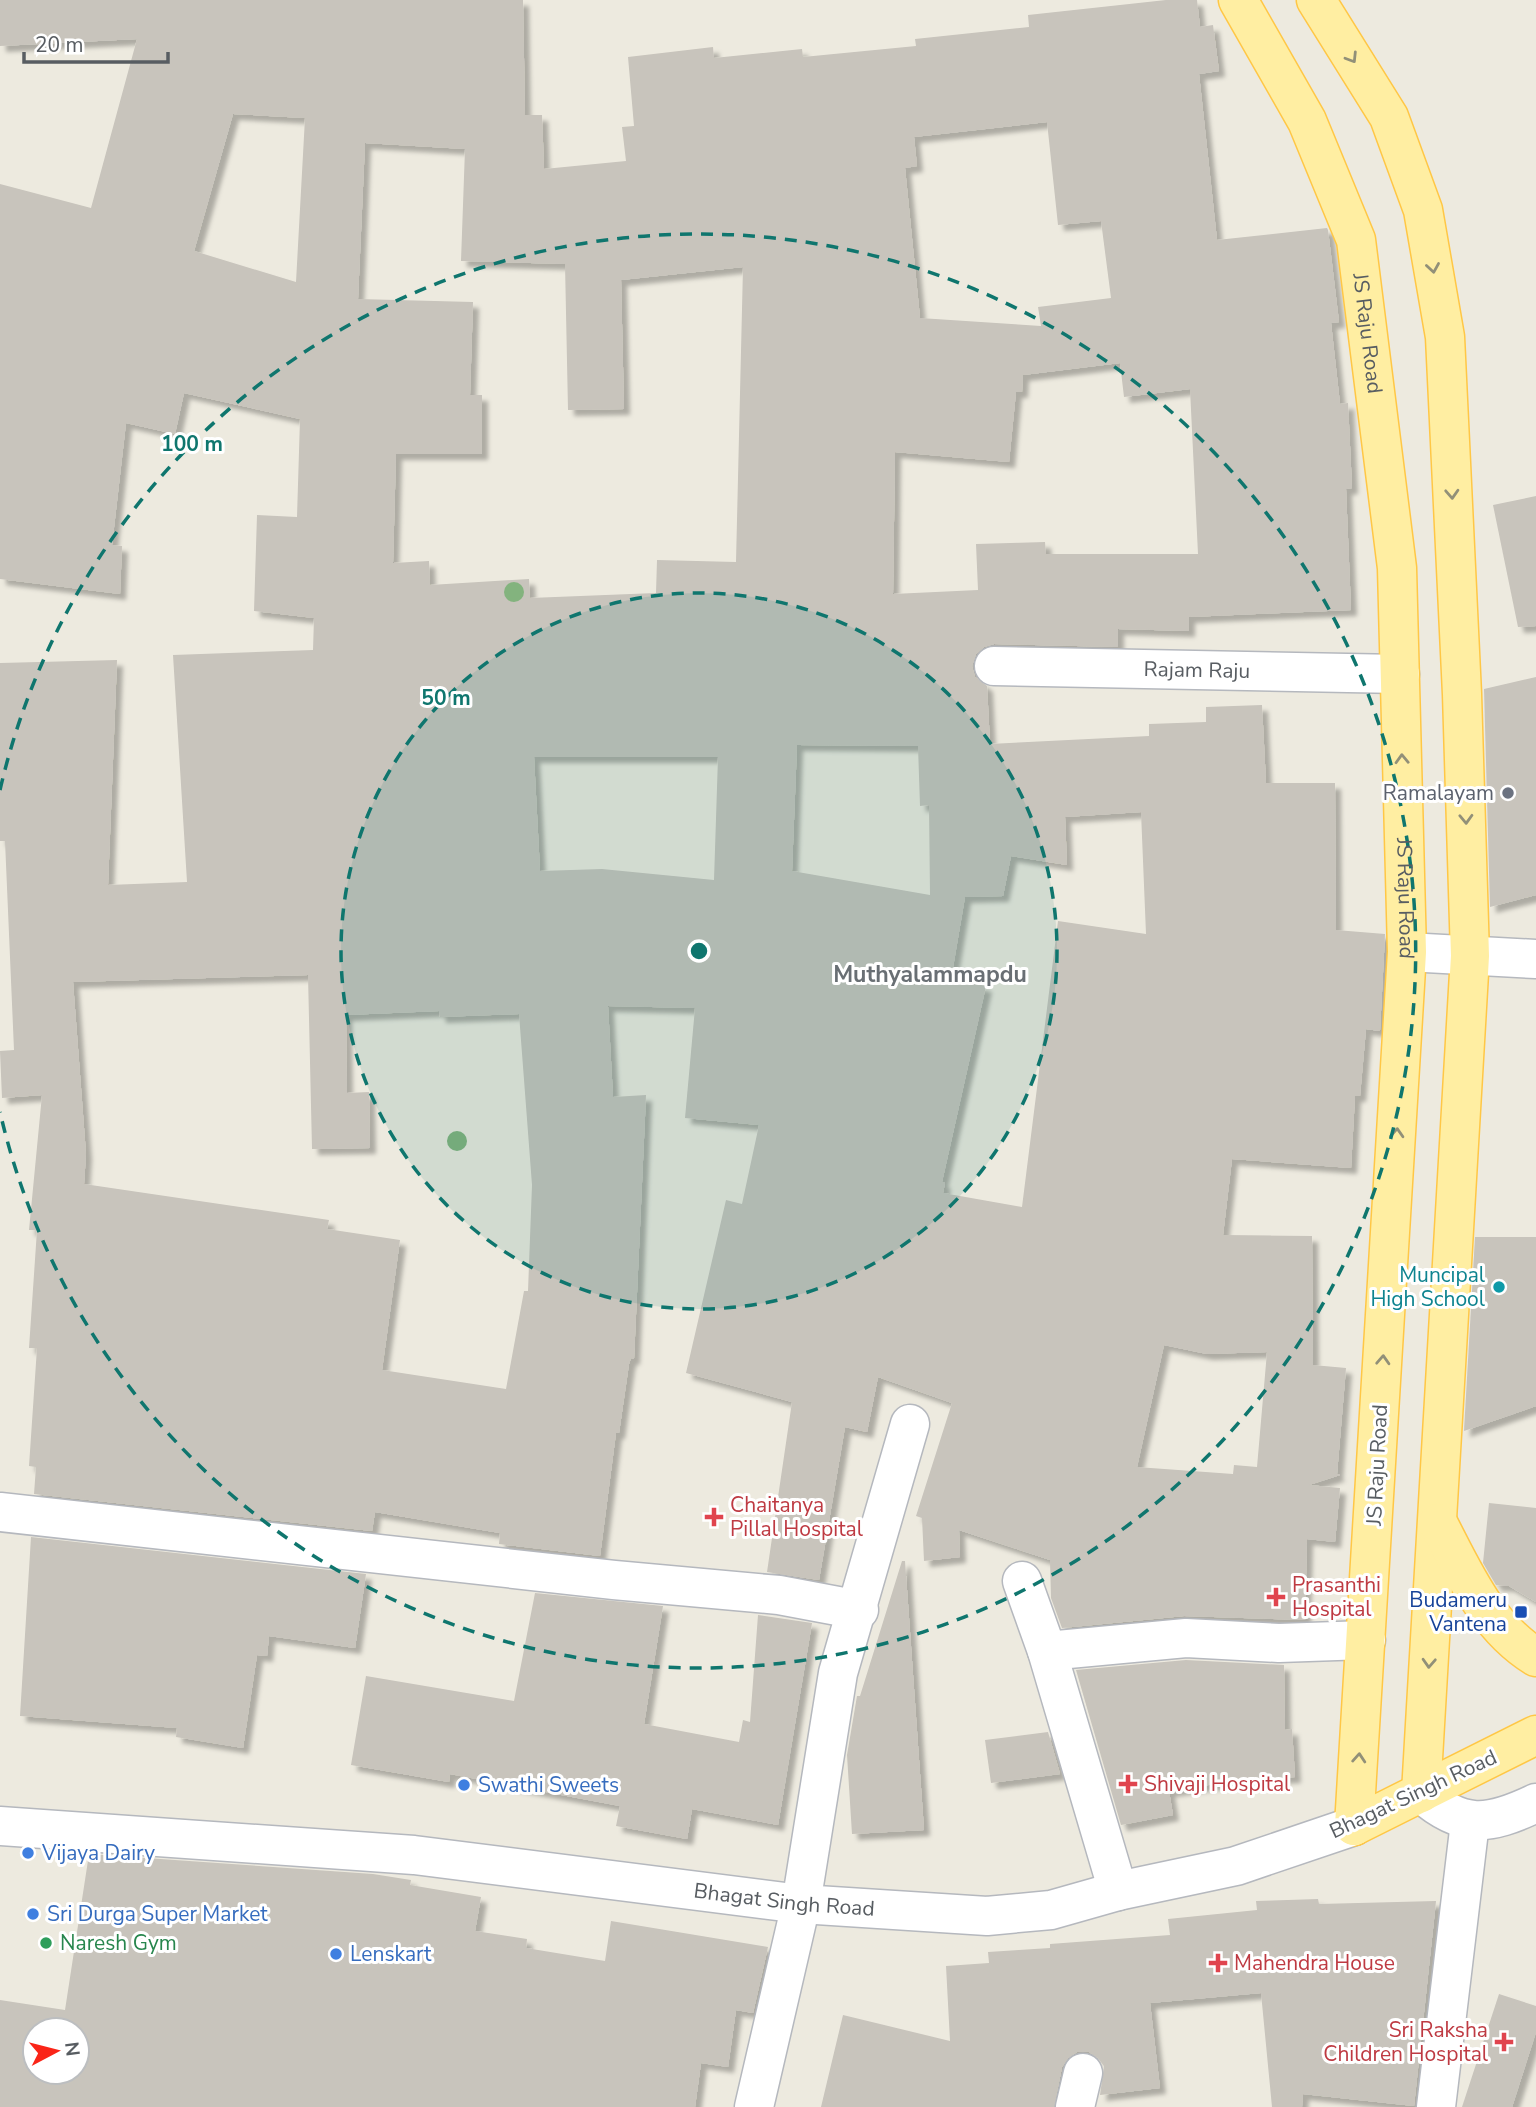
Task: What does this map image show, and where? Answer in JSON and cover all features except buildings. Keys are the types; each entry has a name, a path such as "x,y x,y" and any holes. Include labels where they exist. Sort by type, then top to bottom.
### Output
{"main road":[{"name":"JS Raju Road","path":"1238,0 1307,121 1356,240 1397,568 1407,952 1354,1826"},
{"path":"1315,0 1389,117 1423,210 1445,337 1462,694 1470,956 1421,1793"},
{"path":"1437,1522 1477,1598 1517,1646 1536,1657"},
{"name":"Bhagat Singh Road","path":"1354,1826 1536,1735"}],"street":[{"name":"Rajam Raju","path":"994,666 1400,674"},
{"path":"1407,952 1536,959"},
{"path":"754,2107 801,1904 838,1673 859,1610 910,1424"},
{"path":"0,1512 614,1580 779,1595 859,1610"},
{"path":"1022,1581 1046,1651 1118,1891"},
{"path":"1046,1651 1186,1638 1279,1643 1366,1640"},
{"path":"1421,1793 1441,1810 1469,1822 1516,1813 1536,1802"},
{"path":"1436,2107 1469,1822"},
{"name":"Bhagat Singh Road","path":"0,1826 414,1855 801,1904 987,1916 1051,1910 1118,1891 1236,1866 1354,1826"}],"place":[{"name":"Ramalayam","path":"1508,793"},
{"name":"Muncipal High School","path":"1499,1287"},
{"name":"Chaitanya Pillal Hospital","path":"714,1517"},
{"name":"Prasanthi Hospital","path":"1276,1597"},
{"name":"Budameru Vantena","path":"1521,1612"},
{"name":"Shivaji Hospital","path":"1128,1784"},
{"name":"Swathi Sweets","path":"464,1785"},
{"name":"Vijaya Dairy","path":"28,1853"},
{"name":"Sri Durga Super Market","path":"33,1914"},
{"name":"Naresh Gym","path":"46,1943"},
{"name":"Lenskart","path":"336,1954"},
{"name":"Mahendra House","path":"1218,1963"},
{"name":"Sri Raksha Children Hospital","path":"1504,2042"}],"district":[{"name":"Muthyalammapdu","path":"930,974"}]}
